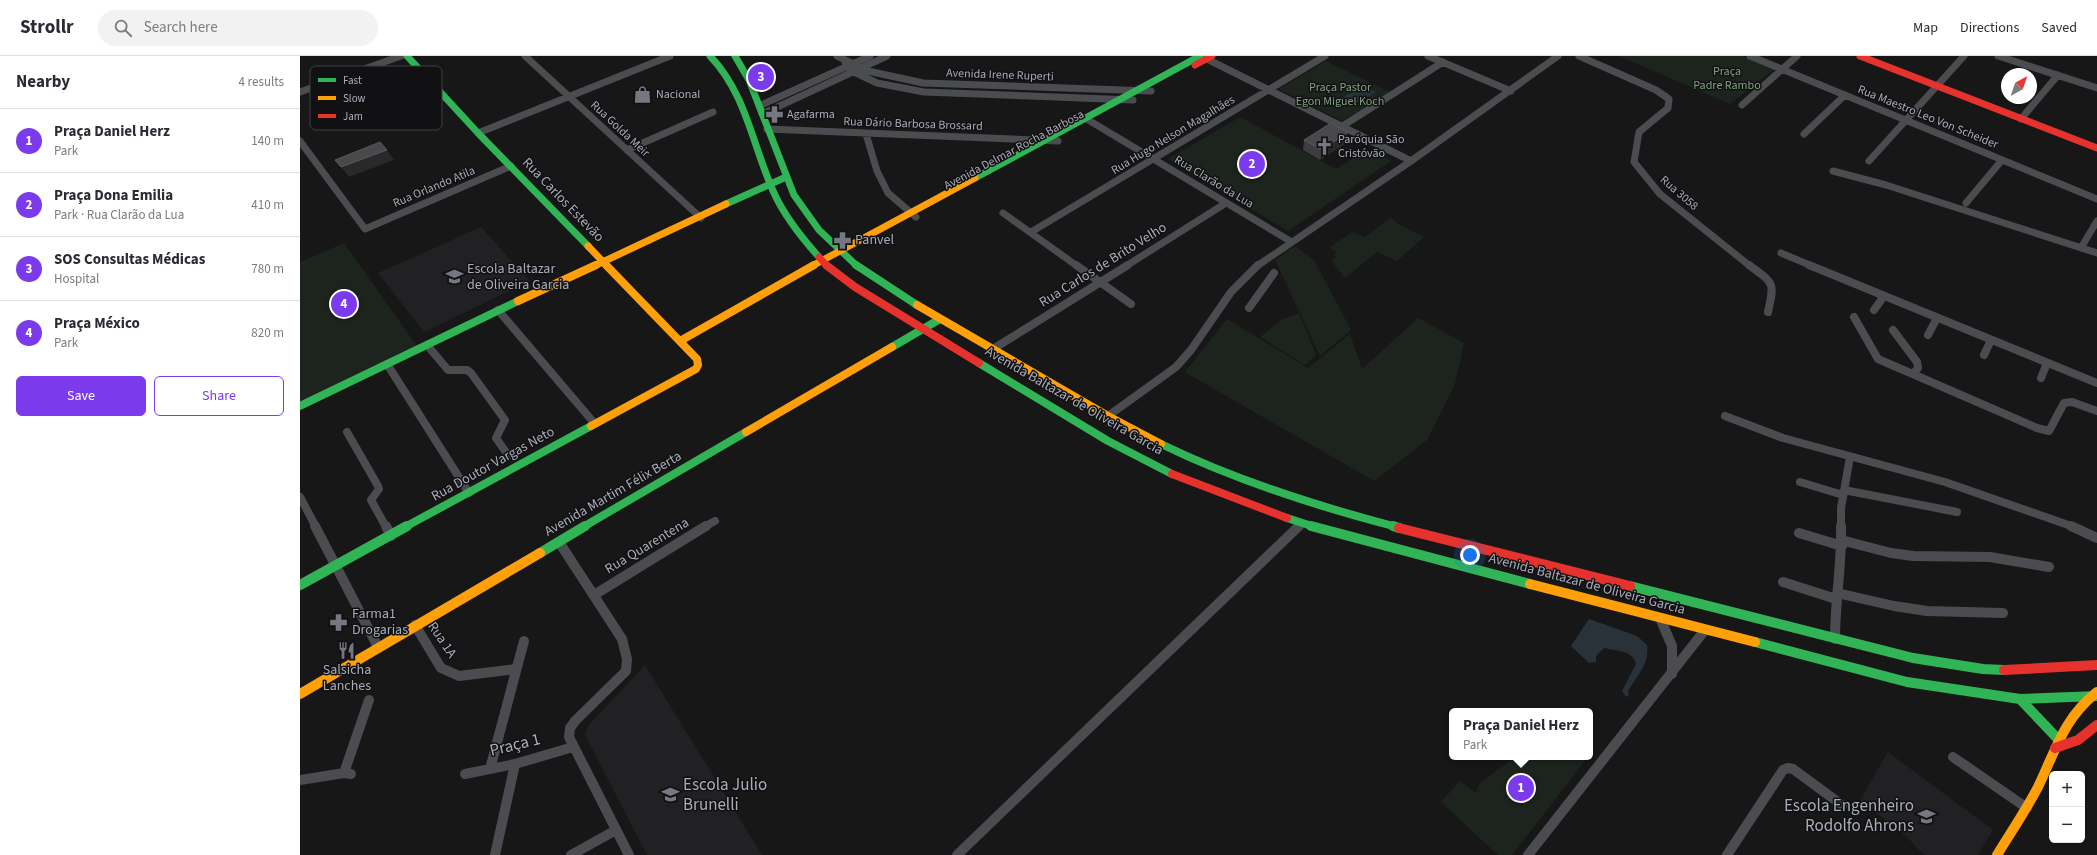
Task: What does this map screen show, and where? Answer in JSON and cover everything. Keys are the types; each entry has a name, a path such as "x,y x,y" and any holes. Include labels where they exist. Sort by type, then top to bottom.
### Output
{"main road":[{"name":"Rua Carlos Estevão","path":"407,56 416,66"},
{"name":"Avenida Baltazar de Oliveira Garcia","path":"710,56 718,62 733,86 769,183 787,220 824,263 855,287 924,330 1108,440 1167,471 1302,524 1907,682 2020,699 2092,697"},
{"name":"Avenida Baltazar de Oliveira Garcia","path":"735,56 749,80 786,177 803,211 840,254 869,276 940,319 1108,416 1192,460 1263,488 1341,513 1913,658 1982,669 2028,670 2097,665"},
{"path":"1860,56 2097,148"},
{"name":"Avenida Delmar Rocha Barbosa","path":"914,215 1043,141 1133,100 1205,57"},
{"name":"Avenida Delmar Rocha Barbosa","path":"680,341 840,254 1058,141 1137,91 1205,57"},
{"name":"Rua Carlos Estevão","path":"442,94 680,341 697,359 698,365"},
{"path":"300,406 498,310 700,218 750,190 786,177"},
{"name":"Avenida Martim Félix Berta","path":"300,694 415,625 924,330 940,319"},
{"name":"Rua Doutor Vargas Neto","path":"300,585 594,424 696,370 698,365"},
{"path":"1997,855 2027,808 2055,748 2057,738 2063,726 2097,692"},
{"path":"2020,699 2057,738"},
{"path":"2055,748 2078,740 2097,725"}],"street":[{"path":"373,66 401,56"},
{"name":"Rua Golda Meir","path":"525,56 700,218"},
{"path":"478,133 670,56"},
{"path":"838,56 848,64"},
{"path":"760,110 848,64 870,56"},
{"path":"760,110 854,72 887,56"},
{"name":"Rua Hugo Nelson Magalhães","path":"1031,232 1156,159 1325,56"},
{"path":"1108,416 1176,368 1191,350 1231,292 1261,261 1411,161 1558,56"},
{"name":"Rua 3058","path":"1579,56 1656,90 1669,99 1668,108 1639,132 1634,162 1660,194 1771,282 1773,289 1768,312"},
{"name":"Rua Maestro Leo Von Scheider","path":"1750,56 2097,199"},
{"path":"1742,105 1797,56"},
{"path":"1869,162 1964,56"},
{"path":"1998,56 2097,88"},
{"path":"1205,57 1269,91 1411,161"},
{"path":"1432,57 1511,91"},
{"path":"1341,127 1443,62"},
{"name":"Avenida Irene Ruperti","path":"848,64 891,79 923,83 1137,91 1151,90"},
{"name":"Avenida Irene Ruperti","path":"848,64 854,72 888,86 924,92 1133,100"},
{"path":"2022,119 2058,75"},
{"path":"957,93 961,85"},
{"path":"300,92 310,88"},
{"path":"1061,97 1063,88"},
{"path":"1804,134 1845,95"},
{"path":"627,150 714,112"},
{"name":"Rua Clarão da Lua","path":"1089,120 1290,241"},
{"name":"Rua Dário Barbosa Brossard","path":"767,129 1058,141"},
{"path":"866,134 877,171 888,193 914,215"},
{"name":"Rua Orlando Atila","path":"300,140 366,228 511,166"},
{"path":"1966,203 2002,160"},
{"path":"1832,171 1886,185 2097,253"},
{"name":"Rua Carlos de Brito Velho","path":"993,349 1226,203"},
{"path":"1003,213 1131,304"},
{"path":"2081,248 2097,221"},
{"path":"1781,253 2097,384"},
{"path":"1249,308 1274,272"},
{"path":"1874,310 1884,296"},
{"path":"498,310 594,424"},
{"path":"1854,317 1878,359 2044,431 2049,431 2064,403 2072,402 2097,411"},
{"path":"1928,335 1937,318"},
{"path":"1893,330 1917,362 1918,368 1913,374"},
{"path":"1984,355 1991,340"},
{"path":"427,345 448,370 467,370 471,373 505,420 496,438 508,455"},
{"path":"2041,378 2047,363"},
{"path":"386,364 469,493"},
{"path":"1725,416 1783,438 1945,482 2084,531 2097,538"},
{"path":"347,432 378,486 379,489 372,500 391,536"},
{"path":"1835,639 1836,596 1842,543 1841,508 1850,457"},
{"path":"1800,482 1844,493 1957,512"},
{"path":"300,497 335,567 378,647"},
{"name":"Rua Quarentena","path":"594,595 715,521"},
{"path":"957,855 1302,524"},
{"path":"1798,533 1906,555 1990,557 2049,567"},
{"path":"559,542 622,639 628,665 626,671 570,728 569,738 628,855"},
{"path":"1783,582 1836,596 1927,611 2003,613"},
{"path":"1660,618 1672,646 1672,674"},
{"name":"Rua 1A","path":"415,625 441,668 459,676 516,669"},
{"path":"1528,855 1672,674 1705,630"},
{"path":"490,769 524,642"},
{"path":"300,780 347,774 369,700"},
{"name":"Praça 1","path":"465,774 515,764 573,747"},
{"path":"1953,757 2027,808"},
{"path":"495,855 515,764"},
{"path":"1727,855 1783,770 1788,768 1793,769 1842,805"},
{"path":"571,855 616,830"}],"shaded area":[{"path":"1363,86 1376,92 1350,107 1338,100"},
{"name":"Escola Baltazar de Oliveira Garcia","path":"481,227 530,281 424,332 378,273"},
{"path":"1589,619 1637,636 1647,645 1647,658 1645,664 1628,691 1629,695 1626,697 1622,691 1636,664 1631,656 1623,652 1604,648 1596,656 1596,662 1589,663 1571,646"},
{"name":"Escola Julio Brunelli","path":"645,665 762,855 647,855 585,735 588,726"},
{"name":"Escola Engenheiro Rodolfo Ahrons","path":"1888,752 1993,830 1978,855 1925,855 1907,837 1860,800"}],"green space":[{"name":"Praça Padre Rambo","path":"1619,56 1742,56 1775,69 1730,104"},
{"name":"Praça Pastor Egon Miguel Koch","path":"1326,61 1390,92 1342,121 1279,89"},
{"path":"1240,117 1336,169 1367,149 1391,161 1288,231 1168,159"},
{"path":"1391,217 1398,224 1424,237 1397,261 1377,252 1345,278 1331,261 1336,257 1334,255 1336,252 1329,248 1352,232 1365,237"},
{"path":"344,243 417,346 300,402 300,262"},
{"path":"1295,246 1314,260 1351,330 1320,356 1275,260"},
{"path":"1299,313 1316,355 1305,365 1260,337 1281,320"},
{"path":"1418,318 1464,343 1455,384 1427,440 1374,481 1185,372 1227,319 1308,368 1350,334 1362,369"},
{"path":"1512,760 1586,760 1512,855 1498,855 1441,802 1460,781 1476,793 1480,783"}],"building":[{"path":"1331,123 1348,132 1322,150 1304,140"},
{"path":"380,142 387,150 341,167 335,160"}],"traffic: fast":[{"path":"407,56 416,66"},
{"path":"710,56 720,66 737,96 745,114 769,182 784,213 819,257"},
{"path":"735,56 749,80 794,195 806,214 833,245 848,258 880,282 917,305"},
{"path":"975,178 1200,56"},
{"path":"442,94 588,246"},
{"path":"726,204 786,177"},
{"path":"300,406 518,301"},
{"path":"892,347 940,319"},
{"path":"979,363 1108,441 1172,474"},
{"path":"300,585 591,426"},
{"path":"540,553 746,432"},
{"path":"1161,444 1218,471 1277,493 1338,512 1399,528"},
{"path":"1287,518 1302,524 1530,584"},
{"path":"1630,586 1913,658 1983,669 2004,670"},
{"path":"1755,642 1907,682 2020,699 2097,696"},
{"path":"2020,699 2057,738"}],"traffic: slow":[{"path":"680,341 822,260 975,178"},
{"path":"518,301 726,204"},
{"path":"588,246 697,359 698,365 696,369 591,426"},
{"path":"917,305 1108,416 1161,444"},
{"path":"746,432 892,347"},
{"path":"300,694 540,553"},
{"path":"1530,584 1755,642"},
{"path":"1997,855 2038,786 2067,723 2075,712 2097,692"}],"traffic: jam":[{"path":"1195,65 1212,56"},
{"path":"1860,56 2097,148"},
{"path":"819,257 827,266 855,287 979,363"},
{"path":"1172,474 1287,518"},
{"path":"1399,528 1630,586"},
{"path":"2004,670 2097,665"},
{"path":"2055,748 2078,740 2097,725"}],"place":[{"name":"SOS Consultas Médicas","path":"761,77"},
{"name":"Nacional","path":"643,94"},
{"name":"Agafarma","path":"774,114"},
{"name":"Paróquia São Cristóvão","path":"1325,146"},
{"name":"Praça Dona Emilia","path":"1252,164"},
{"name":"Panvel","path":"842,240"},
{"name":"Escola Baltazar de Oliveira Garcia","path":"454,277"},
{"name":"Praça México","path":"344,304"},
{"name":"Farma1 Drogarias","path":"339,622"},
{"name":"Salsicha Lanches","path":"347,650"},
{"name":"Praça Daniel Herz","path":"1521,788"},
{"name":"Escola Julio Brunelli","path":"670,795"},
{"name":"Escola Engenheiro Rodolfo Ahrons","path":"1927,816"}]}
